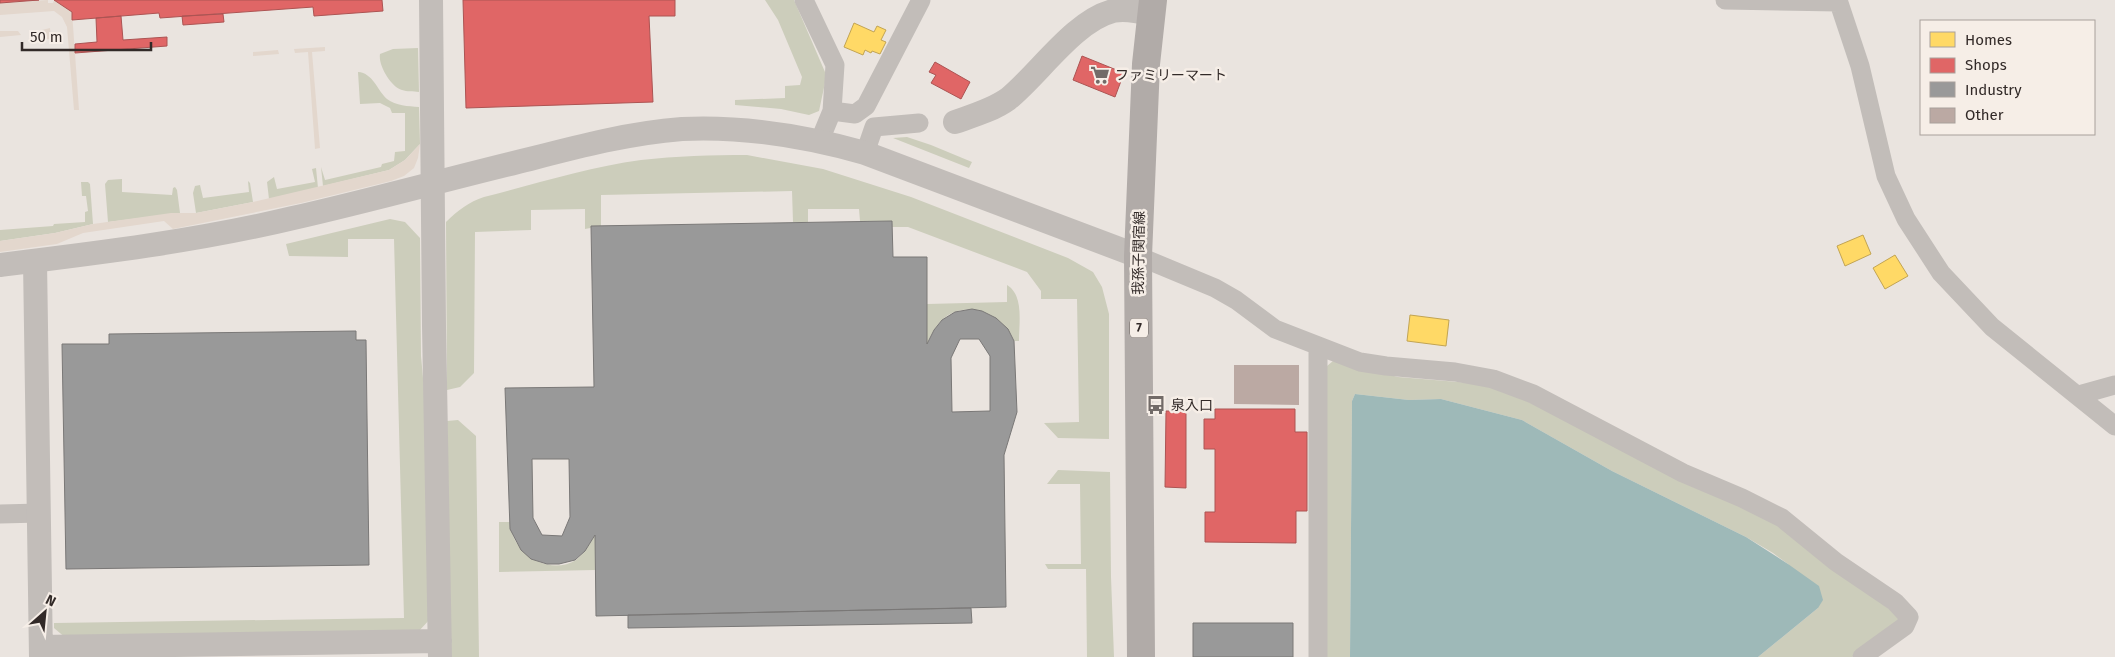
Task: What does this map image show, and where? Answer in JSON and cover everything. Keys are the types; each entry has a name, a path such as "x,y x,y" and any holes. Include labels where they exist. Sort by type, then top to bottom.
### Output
{"main road":[{"name":"我孫子関宿線","path":"1141,657 1138,256 1146,64 1152,7"}],"street":[{"path":"35,261 41,652 440,649 434,326 431,0"},
{"path":"804,0 835,65 832,111 820,140"},
{"path":"832,111 855,114 866,106 921,0"},
{"path":"1725,0 1838,1 1860,66 1886,176 1906,219 1941,272 1992,327 2079,395 2115,426"},
{"path":"955,122 1005,100 1027,82 1082,28 1096,17 1114,10 1152,7"},
{"path":"865,152 874,127 919,123"},
{"path":"0,265 149,245 257,226 605,141 655,132 682,129 738,129 820,140 865,152 1138,256 1215,288 1236,300 1275,329 1360,362 1455,372 1494,379 1533,394 1683,473 1742,498 1782,518 1836,562 1896,602 1908,617 1905,626 1862,657"},
{"path":"1318,347 1318,657"},
{"path":"2079,395 2115,385"},
{"path":"0,514 40,513"}],"green space":[{"path":"765,0 794,0 825,72 826,78 819,111 809,115 781,109 735,105 735,100 785,98 785,86 800,85 802,77 778,20"},
{"path":"418,48 419,92 402,90 394,85 386,75 381,64 380,54 393,49"},
{"path":"358,72 367,75 387,99 402,105 419,107 420,144 405,160 389,170 323,186 321,167 325,180 381,167 382,164 394,161 395,152 405,151 405,113 392,113 390,108 380,103 360,104"},
{"path":"907,137 972,162 969,168 893,138"},
{"path":"747,155 823,169 911,197 1068,258 1093,272 1102,287 1109,314 1109,439 1058,438 1044,423 1079,422 1077,299 1041,299 1041,291 1027,272 908,227 892,227 892,221 860,221 859,209 808,209 808,222 793,222 792,191 601,195 601,226 585,229 585,209 531,210 531,230 475,232 474,373 460,387 447,390 446,222 459,210 473,201 484,197 582,171 621,163 681,157"},
{"path":"316,168 318,188 269,199 267,182 274,177 277,189 315,182 312,169"},
{"path":"122,179 122,192 172,195 173,188 175,187 180,213 108,222 105,184 108,180"},
{"path":"248,181 253,202 196,213 193,193 195,186 200,185 203,198 249,192"},
{"path":"81,182 88,182 90,184 93,224 55,233 0,241 0,230 85,222 85,212 88,211 86,196 82,196"},
{"path":"390,219 405,222 420,238 421,356 427,422 431,618 418,632 67,639 54,628 54,623 404,618 394,239 348,239 348,257 289,256 286,244"},
{"path":"1007,285 1016,295 1018,302 1020,318 1019,341 1014,341 1009,331 992,316 972,310 961,310 951,313 937,325 927,344 927,304 1007,302"},
{"path":"1333,361 1398,377 1494,385 1778,524 1900,617 1898,625 1852,657 1758,657 1818,608 1788,564 1773,553 1746,537 1612,471 1522,420 1441,399 1409,400 1355,394 1352,401 1350,657 1326,657 1327,366"},
{"path":"458,420 476,436 479,657 451,657 447,421"},
{"path":"1058,470 1110,472 1114,657 1087,657 1086,569 1048,569 1045,564 1081,564 1080,484 1047,484"},
{"path":"499,522 510,522 512,533 524,552 533,559 554,565 576,560 584,552 595,535 595,570 499,572"}],"shaded area":[{"path":"48,0 48,3 53,3 54,0 72,12 79,110 74,110 67,27 62,17 54,11 0,15 0,3"},
{"path":"50,28 51,39 37,40 38,31"},
{"path":"0,31 18,31 21,35 0,37"},
{"path":"325,47 325,51 312,52 320,148 315,149 308,52 295,53 294,49"},
{"path":"278,50 279,54 253,56 253,52"},
{"path":"420,144 414,168 404,176 391,181 301,203 173,229 164,221 83,233 57,244 0,252 0,241 55,233 93,224 171,213 196,213 253,202 389,170 405,160"}],"water":[{"path":"1355,394 1409,400 1441,399 1522,420 1612,471 1746,537 1819,586 1823,600 1818,608 1758,657 1350,657 1352,401"}],"building: Homes":[{"path":"854,23 874,32 877,26 886,30 881,40 886,42 880,54 865,50 863,55 844,47"},
{"path":"1863,235 1871,254 1845,266 1837,246"},
{"path":"1895,255 1908,276 1885,289 1873,268"},
{"path":"1410,315 1449,320 1446,346 1407,341"}],"building: Shops":[{"path":"0,0 39,0 0,3"},
{"path":"54,0 382,0 383,11 314,16 313,7 160,18 159,13 72,20 72,12"},
{"path":"463,0 675,0 675,16 649,16 653,102 466,108"},
{"path":"223,14 224,22 183,25 182,16"},
{"path":"121,16 123,40 167,37 167,46 75,53 75,44 97,42 96,18"},
{"path":"1082,56 1124,73 1115,97 1073,80"},
{"path":"935,62 970,82 961,99 931,83 936,75 929,72"},
{"path":"1215,409 1295,409 1295,432 1307,432 1307,511 1296,511 1296,543 1205,542 1205,512 1215,512 1215,449 1204,449 1204,419 1215,419"},
{"path":"1166,411 1186,411 1186,488 1165,487"}],"building: Industry":[{"path":"892,221 893,257 927,257 927,344 942,320 955,312 972,309 982,311 996,318 1008,329 1014,341 1017,412 1004,455 1006,607 596,616 595,535 585,551 575,560 559,564 547,564 531,559 521,550 510,529 505,388 594,387 591,226","holes":["960,339 979,339 990,356 990,411 952,412 951,358","532,459 569,459 570,517 562,536 542,535 533,518"]},
{"path":"356,331 356,340 366,340 369,565 66,569 62,344 109,344 109,334"},
{"path":"971,608 972,623 628,628 628,615"},
{"path":"1193,623 1293,623 1293,657 1193,657"}],"building: Other":[{"path":"1234,365 1299,365 1299,405 1234,404"}],"place":[{"name":"ファミリーマート","path":"1100,75"},
{"name":"泉入口","path":"1156,405"}]}
